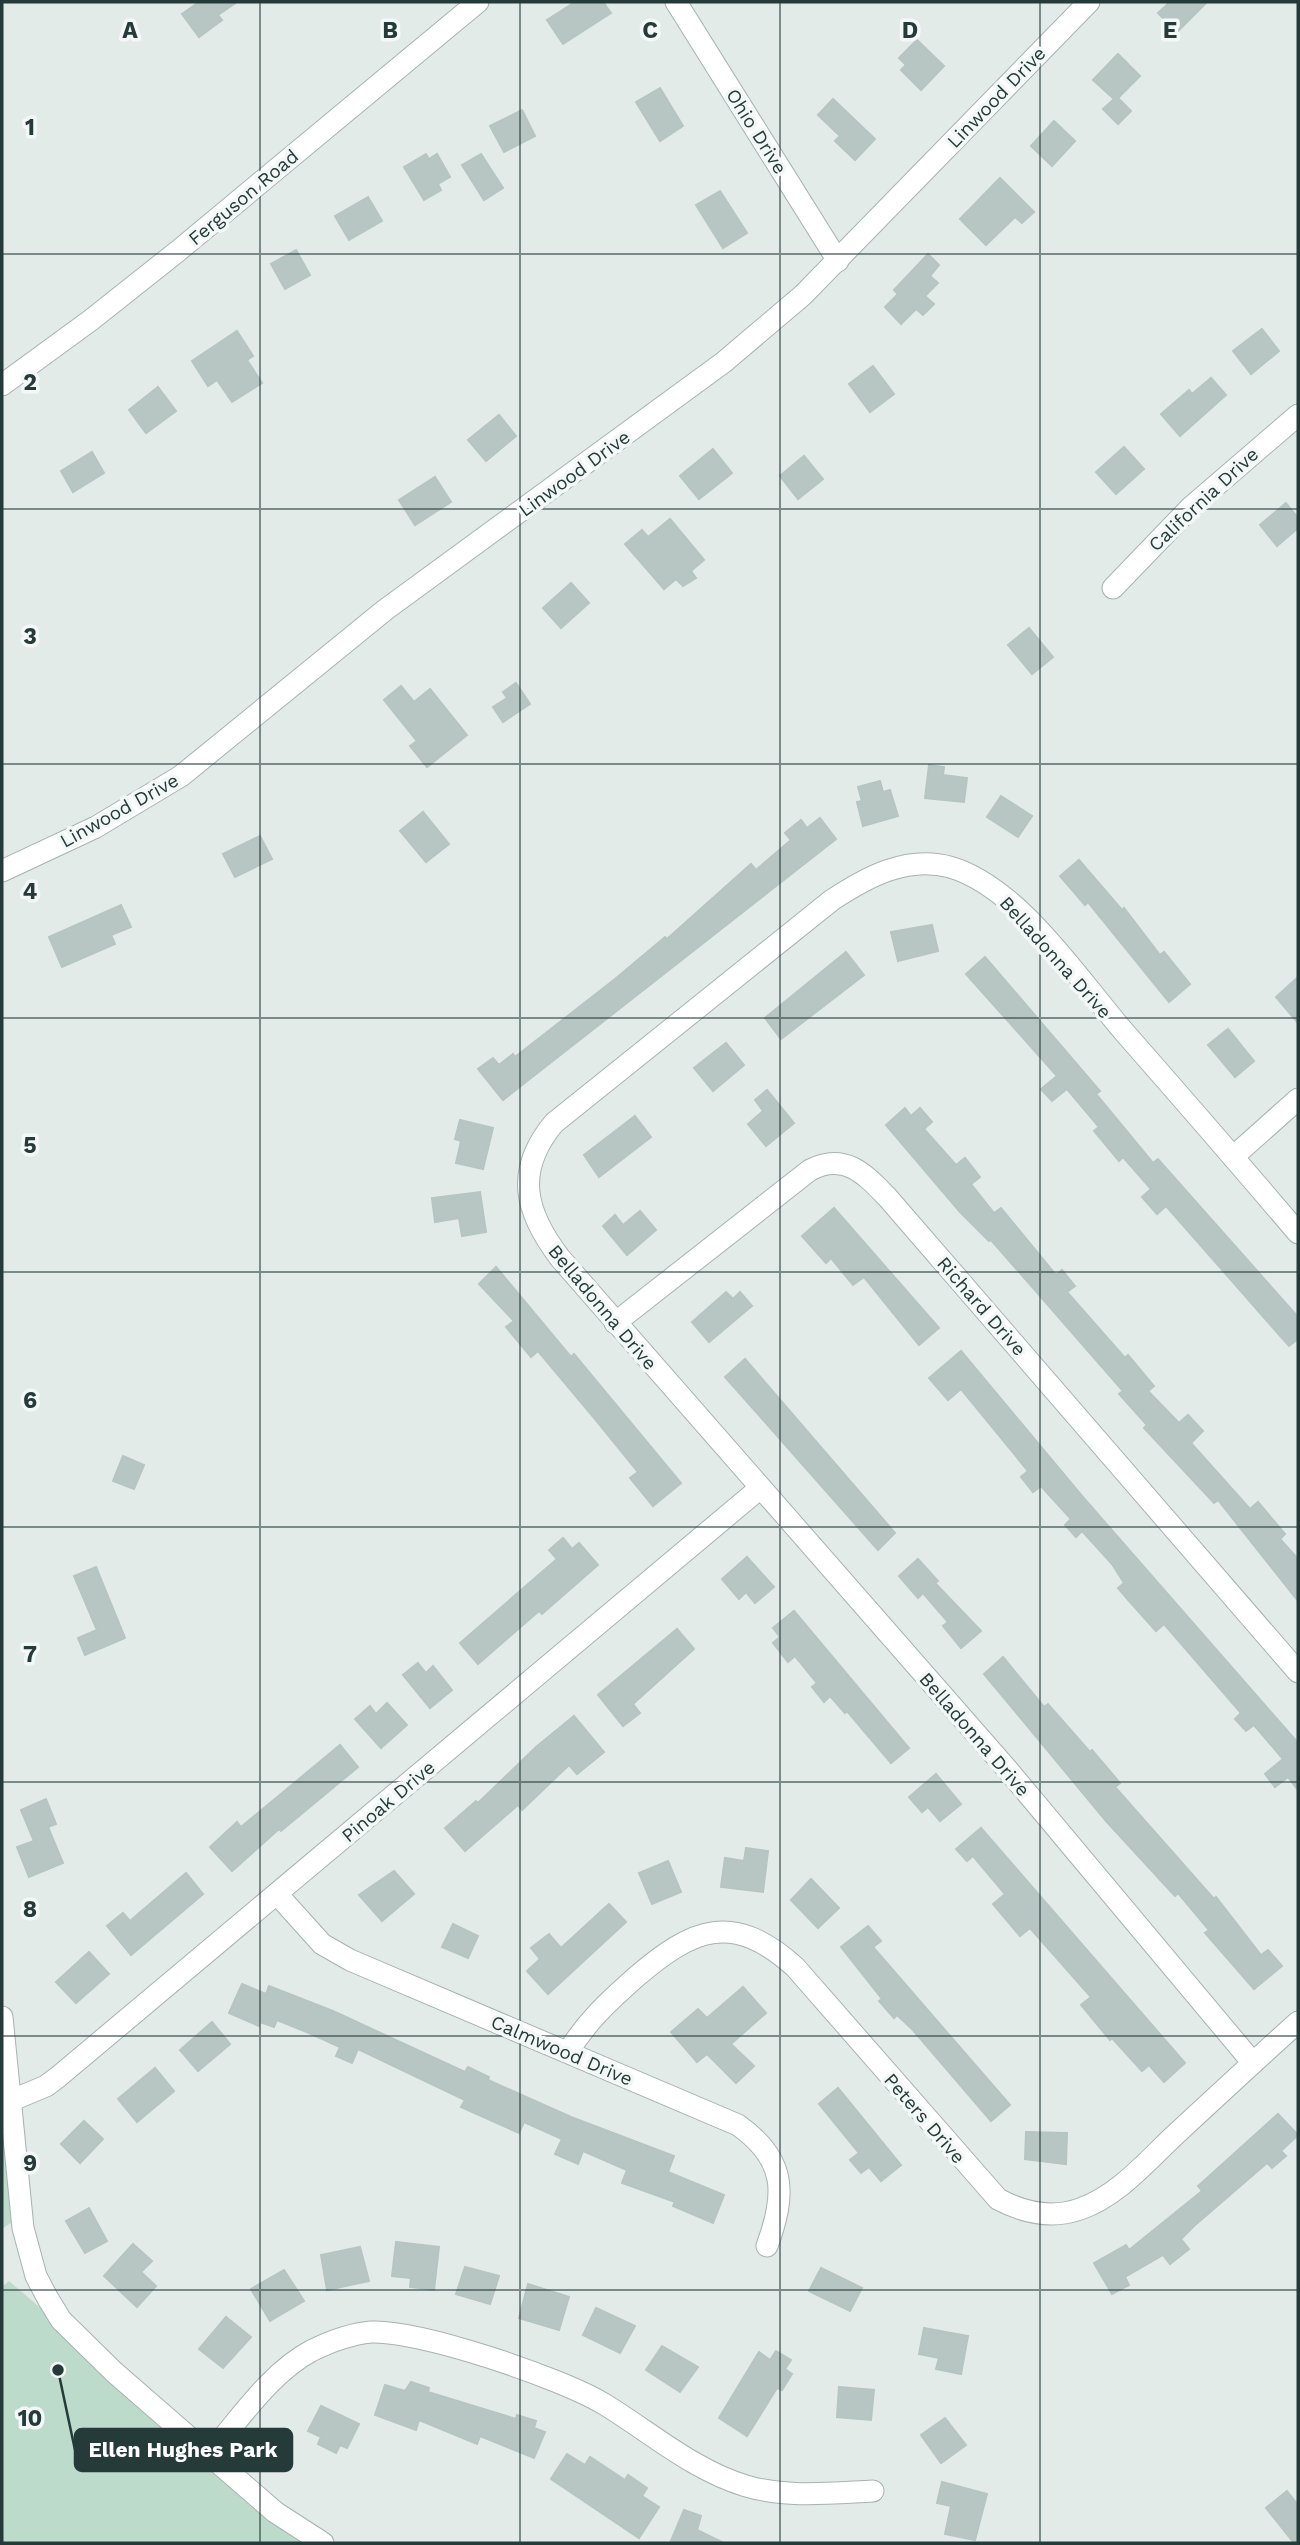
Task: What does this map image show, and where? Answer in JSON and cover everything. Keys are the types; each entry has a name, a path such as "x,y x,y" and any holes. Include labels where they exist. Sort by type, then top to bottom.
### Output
{"street":[{"name":"Ferguson Road","path":"2,385 167,260 478,2"},
{"name":"Ohio Drive","path":"676,2 838,261"},
{"name":"Linwood Drive","path":"2,871 96,827 181,776 385,610 724,362 803,295 838,261 1089,2"},
{"name":"California Drive","path":"1113,588 1190,509 1298,415"},
{"name":"Belladonna Drive","path":"1253,2063 1007,1769 615,1323 539,1228 529,1199 530,1171 536,1148 554,1123 832,900 858,883 903,865 940,865 985,883 1037,930 1298,1233"},
{"path":"1233,1157 1298,1099"},
{"name":"Richard Drive","path":"615,1323 810,1170 827,1163 848,1164 867,1177 888,1198 1298,1672"},
{"name":"Pinoak Drive","path":"10,2101 33,2092 58,2077 759,1489"},
{"name":"Calmwood Drive","path":"277,1894 322,1944 350,1960 738,2125 752,2135 770,2158 779,2187 780,2205 767,2246"},
{"name":"Peters Drive","path":"568,2052 595,2012 676,1945 700,1935 721,1933 751,1938 776,1950 795,1967 998,2199 1014,2208 1035,2214 1056,2214 1080,2209 1124,2182 1298,2022"},
{"path":"2,2017 23,2228 36,2276 61,2320 81,2343 275,2512 323,2543"},
{"path":"210,2454 278,2377 308,2353 370,2332 394,2333 441,2344 578,2390 705,2470 746,2486 802,2494 873,2491"}],"green space":[{"path":"2,2115 21,2216 2,2229"},
{"path":"9,2281 154,2405 323,2543 2,2543 2,2287"}],"building":[{"path":"199,2 237,2 218,15 222,20 199,37 182,14"},
{"path":"575,2 603,2 611,13 563,44 547,20"},
{"path":"1170,2 1207,2 1177,32 1158,13"},
{"path":"917,40 944,66 921,90 901,70 906,65 899,58"},
{"path":"1118,54 1140,76 1118,98 1131,111 1118,124 1103,109 1114,99 1093,80"},
{"path":"660,88 683,126 660,141 636,102"},
{"path":"833,99 875,139 855,160 835,141 840,136 818,115"},
{"path":"522,110 535,136 504,152 490,126"},
{"path":"1054,121 1075,141 1052,166 1031,146"},
{"path":"426,154 429,159 437,154 450,177 438,184 441,190 424,200 404,167"},
{"path":"481,154 503,188 484,200 462,165"},
{"path":"1000,178 1034,212 1022,223 1015,217 986,245 960,219"},
{"path":"720,191 747,233 723,248 696,205"},
{"path":"368,197 382,221 349,240 335,216"},
{"path":"296,250 310,275 285,289 271,264"},
{"path":"928,254 939,265 930,276 938,283 925,296 934,304 923,315 916,309 901,324 885,307 898,294 894,290"},
{"path":"1262,329 1279,351 1251,374 1233,351"},
{"path":"237,331 253,356 247,360 262,383 232,402 217,380 208,386 192,361"},
{"path":"873,366 894,394 870,412 849,384"},
{"path":"1211,378 1226,395 1180,436 1161,414 1189,390 1192,394"},
{"path":"158,387 176,411 146,433 129,410"},
{"path":"499,415 516,436 486,461 468,440"},
{"path":"1124,447 1144,469 1116,494 1096,472"},
{"path":"713,449 732,473 699,499 680,476"},
{"path":"92,452 104,473 73,492 61,471"},
{"path":"804,456 823,479 798,499 780,476"},
{"path":"435,477 451,502 415,525 399,500"},
{"path":"1286,503 1298,518 1298,528 1277,546 1260,525"},
{"path":"670,519 704,560 691,571 696,578 683,586 676,579 664,589 625,544 642,530 648,537"},
{"path":"571,583 589,603 561,628 543,608"},
{"path":"1029,628 1053,657 1032,674 1008,645"},
{"path":"516,683 530,704 503,722 493,707 507,698 503,692"},
{"path":"401,686 414,702 430,689 467,735 427,767 410,746 417,741 384,700"},
{"path":"929,765 944,767 943,775 967,778 964,802 925,798"},
{"path":"880,781 883,792 890,790 898,816 863,826 857,802 862,801 858,787"},
{"path":"1001,796 1032,816 1018,837 987,817"},
{"path":"423,812 449,844 426,862 400,831"},
{"path":"820,818 836,839 503,1100 478,1069 493,1058 499,1065 513,1054 515,1057 665,937 667,939 751,864 756,870 791,840 785,833 801,820 807,828"},
{"path":"260,836 272,859 235,877 223,854"},
{"path":"1079,860 1122,910 1124,908 1160,955 1164,952 1190,984 1169,1002 1088,902 1085,905 1060,876"},
{"path":"121,905 131,927 111,935 115,944 62,967 49,937"},
{"path":"932,925 938,951 898,961 891,932"},
{"path":"846,952 864,975 781,1039 765,1018"},
{"path":"985,957 1100,1091 1096,1094 1153,1163 1158,1159 1298,1317 1298,1339 1289,1346 1166,1206 1157,1214 1142,1197 1151,1189 1123,1157 1119,1161 1094,1131 1099,1127 1067,1089 1052,1101 1041,1089 1057,1076 966,974"},
{"path":"1298,977 1298,1023 1276,997"},
{"path":"1228,1029 1254,1061 1235,1077 1208,1045"},
{"path":"726,1043 744,1065 713,1091 694,1068"},
{"path":"767,1090 794,1123 766,1146 748,1124 763,1111 755,1100"},
{"path":"905,1108 911,1116 920,1108 932,1122 924,1129 956,1165 965,1158 980,1177 971,1184 994,1213 1001,1208 1056,1275 1062,1270 1075,1286 1067,1292 1125,1358 1128,1355 1154,1386 1148,1391 1179,1423 1188,1415 1203,1431 1191,1443 1250,1509 1258,1502 1285,1534 1280,1539 1298,1559 1298,1601 1218,1500 1214,1503 1144,1428 1147,1425 1119,1394 1123,1391 991,1240 960,1212 886,1125"},
{"path":"635,1116 651,1137 599,1177 584,1155"},
{"path":"460,1120 493,1128 483,1169 456,1163 461,1141 455,1139"},
{"path":"480,1192 486,1232 462,1236 459,1218 435,1222 432,1198"},
{"path":"834,1208 939,1328 919,1345 864,1277 853,1285 831,1258 826,1263 802,1236"},
{"path":"640,1211 656,1230 627,1255 603,1226 615,1215 623,1225"},
{"path":"496,1267 571,1357 574,1354 681,1483 653,1506 630,1478 638,1472 595,1419 538,1351 531,1357 506,1327 514,1321 479,1284"},
{"path":"726,1292 733,1299 740,1292 752,1306 709,1342 692,1322"},
{"path":"961,1351 1082,1496 1298,1743 1298,1790 1288,1777 1275,1787 1265,1774 1283,1759 1254,1725 1246,1731 1235,1719 1241,1713 1164,1624 1156,1631 1130,1602 1118,1588 1124,1583 1112,1564 1082,1531 1076,1537 1065,1525 1071,1519 1041,1486 1033,1492 1021,1477 1028,1471 961,1389 948,1400 929,1378"},
{"path":"745,1359 895,1533 878,1550 725,1377"},
{"path":"123,1456 144,1465 134,1489 113,1481"},
{"path":"563,1538 572,1549 579,1543 598,1565 542,1614 539,1611 478,1664 460,1643 557,1559 549,1550"},
{"path":"747,1557 774,1587 755,1603 746,1592 739,1599 722,1579"},
{"path":"918,1559 938,1581 935,1583 981,1631 961,1648 943,1626 948,1622 923,1593 918,1598 899,1576"},
{"path":"96,1567 125,1638 85,1655 78,1638 97,1630 74,1576"},
{"path":"794,1611 909,1748 891,1763 847,1711 845,1713 830,1696 824,1702 812,1687 817,1683 795,1656 788,1662 773,1643 780,1637 773,1628"},
{"path":"677,1629 694,1649 633,1704 640,1713 623,1726 598,1695"},
{"path":"1003,1657 1044,1707 1048,1704 1090,1752 1092,1750 1120,1783 1115,1787 1214,1899 1216,1897 1261,1955 1268,1950 1282,1966 1254,1989 1205,1933 1209,1930 1178,1893 1175,1896 1106,1821 984,1674"},
{"path":"418,1663 426,1673 433,1666 452,1690 430,1708 403,1675"},
{"path":"387,1703 407,1725 381,1748 355,1719 370,1706 376,1714"},
{"path":"574,1716 604,1752 577,1774 569,1765 522,1810 518,1805 465,1851 445,1828 476,1801 478,1803 536,1747"},
{"path":"340,1745 358,1767 281,1831 279,1829 232,1871 210,1847 237,1822 241,1827"},
{"path":"936,1774 961,1804 940,1821 928,1807 922,1812 909,1797"},
{"path":"46,1799 56,1824 48,1827 63,1863 29,1877 17,1847 34,1841 21,1810"},
{"path":"981,1828 1185,2063 1164,2082 1149,2065 1142,2071 1112,2038 1110,2040 1081,2005 1091,1997 1030,1928 1020,1936 993,1904 1005,1894 973,1856 967,1861 956,1849"},
{"path":"746,1848 768,1851 763,1892 721,1887 725,1858 744,1861"},
{"path":"668,1861 681,1892 652,1904 639,1873"},
{"path":"394,1871 414,1894 382,1921 359,1895"},
{"path":"186,1873 203,1894 131,1955 107,1926 123,1913 130,1921"},
{"path":"811,1879 839,1908 818,1928 791,1900"},
{"path":"609,1904 626,1922 548,1994 527,1971 540,1959 531,1948 549,1934 561,1948"},
{"path":"453,1924 478,1936 468,1958 442,1947"},
{"path":"868,1926 881,1941 873,1947 1010,2105 991,2121 912,2029 897,2015 894,2018 879,2001 882,1999 841,1947"},
{"path":"89,1952 109,1974 76,2003 56,1982"},
{"path":"242,1984 266,1994 269,1986 333,2011 465,2072 468,2067 489,2077 488,2080 571,2117 674,2156 668,2172 724,2195 713,2223 673,2206 675,2202 622,2183 627,2170 583,2151 578,2164 555,2154 562,2139 524,2122 519,2133 461,2107 465,2100 358,2049 352,2063 336,2056 340,2047 309,2033 277,2020 274,2027 260,2022 259,2026 229,2013"},
{"path":"743,1987 766,2013 731,2044 754,2066 736,2083 707,2054 697,2062 671,2032 698,2009 707,2018"},
{"path":"212,2022 230,2044 198,2071 180,2050"},
{"path":"155,2068 174,2091 137,2122 118,2099"},
{"path":"838,2088 901,2165 881,2181 869,2167 861,2173 850,2160 859,2153 819,2104"},
{"path":"1278,2114 1298,2135 1281,2151 1286,2156 1272,2168 1267,2163 1194,2226 1181,2239 1189,2249 1170,2264 1163,2255 1125,2277 1129,2285 1112,2294 1094,2263 1126,2245 1129,2250 1202,2191 1198,2186"},
{"path":"84,2121 103,2139 80,2163 61,2144"},
{"path":"1026,2132 1067,2133 1066,2164 1025,2159"},
{"path":"89,2208 107,2241 85,2253 66,2221"},
{"path":"396,2242 439,2247 434,2290 410,2287 411,2278 392,2276"},
{"path":"133,2244 152,2261 141,2272 156,2286 137,2307 104,2276"},
{"path":"360,2247 369,2281 327,2290 321,2255"},
{"path":"465,2267 499,2276 490,2304 456,2294"},
{"path":"821,2268 862,2288 850,2311 809,2291"},
{"path":"284,2270 304,2301 270,2321 251,2289"},
{"path":"528,2284 569,2297 559,2330 519,2318"},
{"path":"596,2308 635,2326 620,2353 583,2335"},
{"path":"226,2317 251,2337 223,2368 199,2349"},
{"path":"924,2328 968,2336 961,2374 936,2369 939,2358 919,2354"},
{"path":"662,2346 698,2367 680,2392 646,2370"},
{"path":"776,2351 791,2360 785,2369 792,2374 782,2390 777,2388 747,2436 719,2418 759,2352 770,2360"},
{"path":"411,2382 429,2388 428,2392 516,2419 517,2415 536,2421 534,2428 545,2432 534,2458 480,2436 477,2444 419,2420 416,2430 375,2415 385,2385 405,2391"},
{"path":"839,2387 874,2390 871,2420 837,2417"},
{"path":"321,2406 359,2424 347,2448 340,2445 336,2453 318,2444 321,2437 308,2431"},
{"path":"945,2418 966,2445 941,2463 921,2435"},
{"path":"567,2454 585,2465 590,2457 625,2480 628,2475 647,2488 642,2496 659,2507 639,2538 551,2479"},
{"path":"942,2482 987,2494 975,2540 945,2534 951,2506 937,2503"},
{"path":"1287,2491 1298,2505 1298,2543 1294,2543 1266,2508"},
{"path":"684,2510 701,2516 697,2530 724,2543 670,2543"}],"place":[{"name":"Ellen Hughes Park","path":"58,2370"}]}
